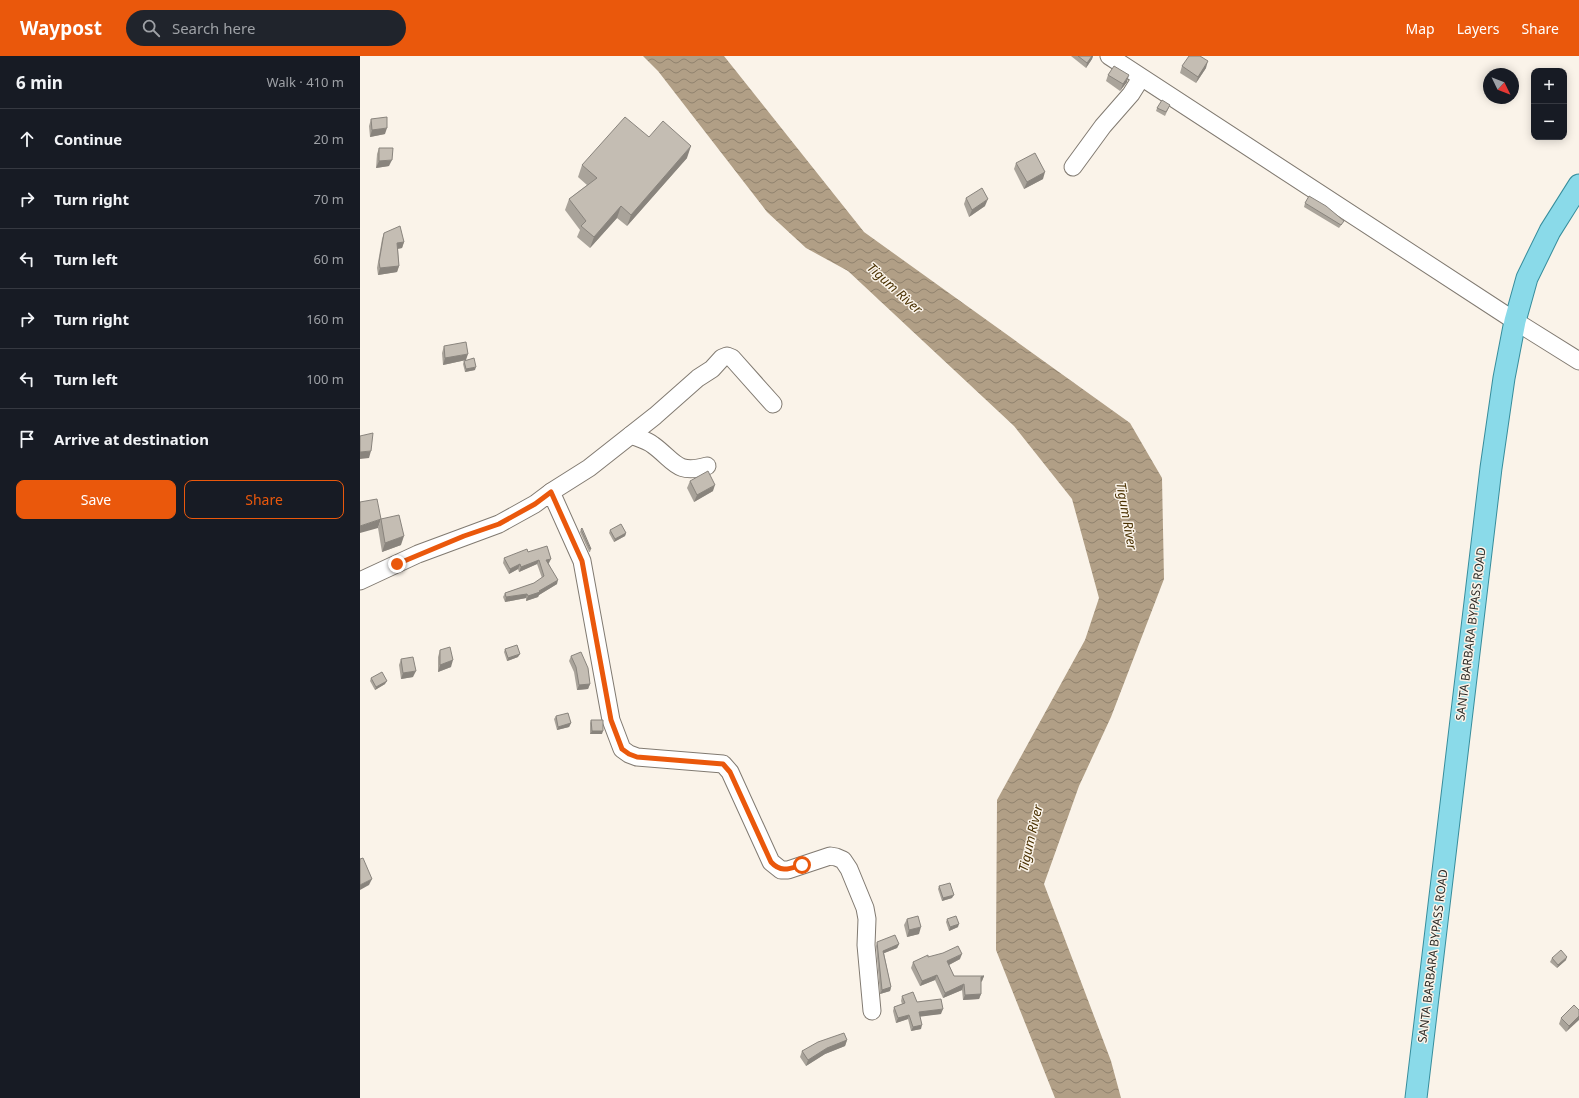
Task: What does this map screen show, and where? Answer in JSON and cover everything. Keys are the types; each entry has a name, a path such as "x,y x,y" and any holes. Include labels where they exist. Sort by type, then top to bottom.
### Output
{"main road":[{"name":"SANTA BARBARA BYPASS ROAD","path":"1416,1098 1491,468 1504,378 1515,321 1527,278 1550,231 1579,185"}],"street":[{"path":"1108,56 1515,321 1579,361"},
{"path":"1073,167 1103,126 1131,94 1141,78"},
{"path":"360,581 418,554 499,524 535,504 589,468 698,378 712,369 722,358 726,356 732,358 773,404"},
{"path":"630,435 652,444 677,467 694,470 707,466"},
{"path":"551,492 582,561 611,720 622,749 637,757 723,764 730,772 771,862 781,870 788,870 830,856 843,860 853,878 865,908 867,919 866,945 872,1011"}],"water":[{"name":"Tigum River","path":"643,56 724,56 864,232 1130,423 1162,478 1164,579 1111,717 1079,786 1044,884 1111,1061 1121,1098 1055,1098 996,950 997,800 1085,640 1099,598 1072,499 1014,426 848,271 806,248 767,212 658,71"}],"building":[{"path":"1078,56 1092,56 1087,63"},
{"path":"1189,56 1200,56 1208,61 1198,77 1182,66"},
{"path":"1114,66 1129,75 1123,84 1108,75"},
{"path":"1162,100 1170,105 1166,112 1157,108"},
{"path":"387,117 387,128 372,130 371,119"},
{"path":"625,117 649,137 663,121 691,146 631,215 621,206 594,237 581,226 586,221 569,199 597,178 582,165"},
{"path":"379,148 393,148 392,160 379,161"},
{"path":"1035,153 1045,172 1027,182 1016,163"},
{"path":"982,188 988,199 972,210 966,198"},
{"path":"1309,196 1326,206 1344,221 1341,225 1305,203"},
{"path":"400,226 404,242 397,243 399,266 380,268 379,262 384,233"},
{"path":"466,342 468,354 445,358 444,346"},
{"path":"474,358 476,367 466,369 464,361"},
{"path":"373,433 371,451 360,452 360,436"},
{"path":"708,471 715,485 697,495 690,481"},
{"path":"377,499 381,519 360,526 360,502"},
{"path":"399,515 404,536 385,543 381,519"},
{"path":"621,524 626,533 615,539 610,530"},
{"path":"582,528 591,549 581,529"},
{"path":"547,546 551,559 546,560 558,580 539,591 540,592 528,596 527,594 506,597 505,593 534,583 544,576 539,560 521,567 520,564 510,569 504,558 527,549 528,552"},
{"path":"517,645 520,654 508,658 505,649"},
{"path":"450,647 453,660 440,665 440,650"},
{"path":"581,652 588,668 590,684 579,685 576,667 571,656"},
{"path":"413,657 416,671 403,673 401,659"},
{"path":"382,672 387,681 376,687 371,678"},
{"path":"568,713 571,723 558,727 556,716"},
{"path":"591,720 603,720 603,731 592,731"},
{"path":"363,858 372,879 360,885 360,859"},
{"path":"950,883 954,895 943,898 939,886"},
{"path":"918,916 921,927 909,930 907,919"},
{"path":"956,916 959,924 950,927 947,919"},
{"path":"895,935 899,944 883,951 891,987 882,990 877,942"},
{"path":"958,946 962,954 947,961 954,976 984,976 981,977 981,994 965,995 964,984 945,993 937,975 922,981 913,962 928,955 928,957 943,953"},
{"path":"1561,950 1567,957 1558,965 1552,958"},
{"path":"913,992 917,1002 941,999 943,1009 919,1012 922,1025 913,1027 909,1015 898,1018 894,1007 905,1003 902,996"},
{"path":"1574,1005 1579,1010 1579,1016 1569,1026 1561,1018"},
{"path":"844,1033 847,1040 827,1048 808,1060 802,1051 818,1042"}],"route":[{"path":"397,564 418,554 499,524 535,504 551,492 582,561 611,720 622,749 637,757 723,764 730,772 740,792 771,862 781,870 788,870 802,865"}]}
